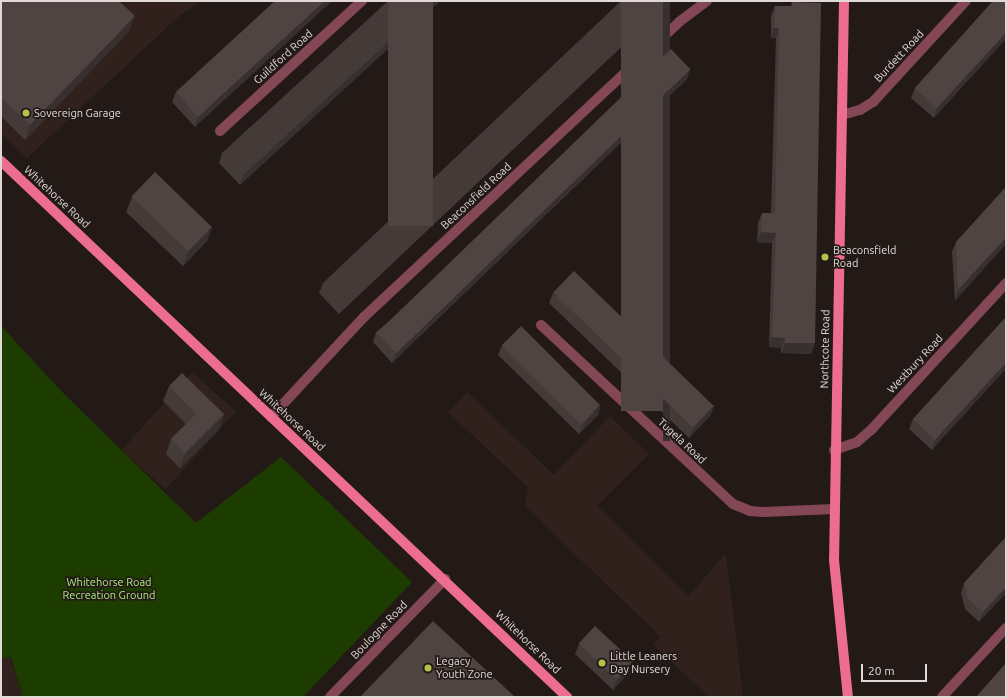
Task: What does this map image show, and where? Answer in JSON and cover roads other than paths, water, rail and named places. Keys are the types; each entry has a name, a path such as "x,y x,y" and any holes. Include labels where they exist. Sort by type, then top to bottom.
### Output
{"main road":[{"name":"Northcote Road","path":"844,1 834,509 838,614 848,697"},
{"name":"Whitehorse Road","path":"1,160 568,697"}],"street":[{"name":"Guildford Road","path":"220,131 362,1"},
{"name":"Beaconsfield Road","path":"271,417 364,318 679,22 706,1"},
{"name":"Burdett Road","path":"842,115 860,110 873,102 966,1"},
{"name":"Westbury Road","path":"834,450 857,442 871,430 1006,283"},
{"name":"Tugela Road","path":"541,324 733,504 750,511 763,512 834,509"},
{"name":"Boulogne Road","path":"330,697 445,579"},
{"path":"942,697 1006,628"}],"place":[{"name":"Sovereign Garage","path":"26,113"},
{"name":"Beaconsfield Road","path":"825,257"},
{"name":"Little Leaners Day Nursery","path":"602,663"},
{"name":"Legacy Youth Zone","path":"428,668"}],"park label":[{"name":"Whitehorse Road Recreation Ground","path":"109,589"}]}
